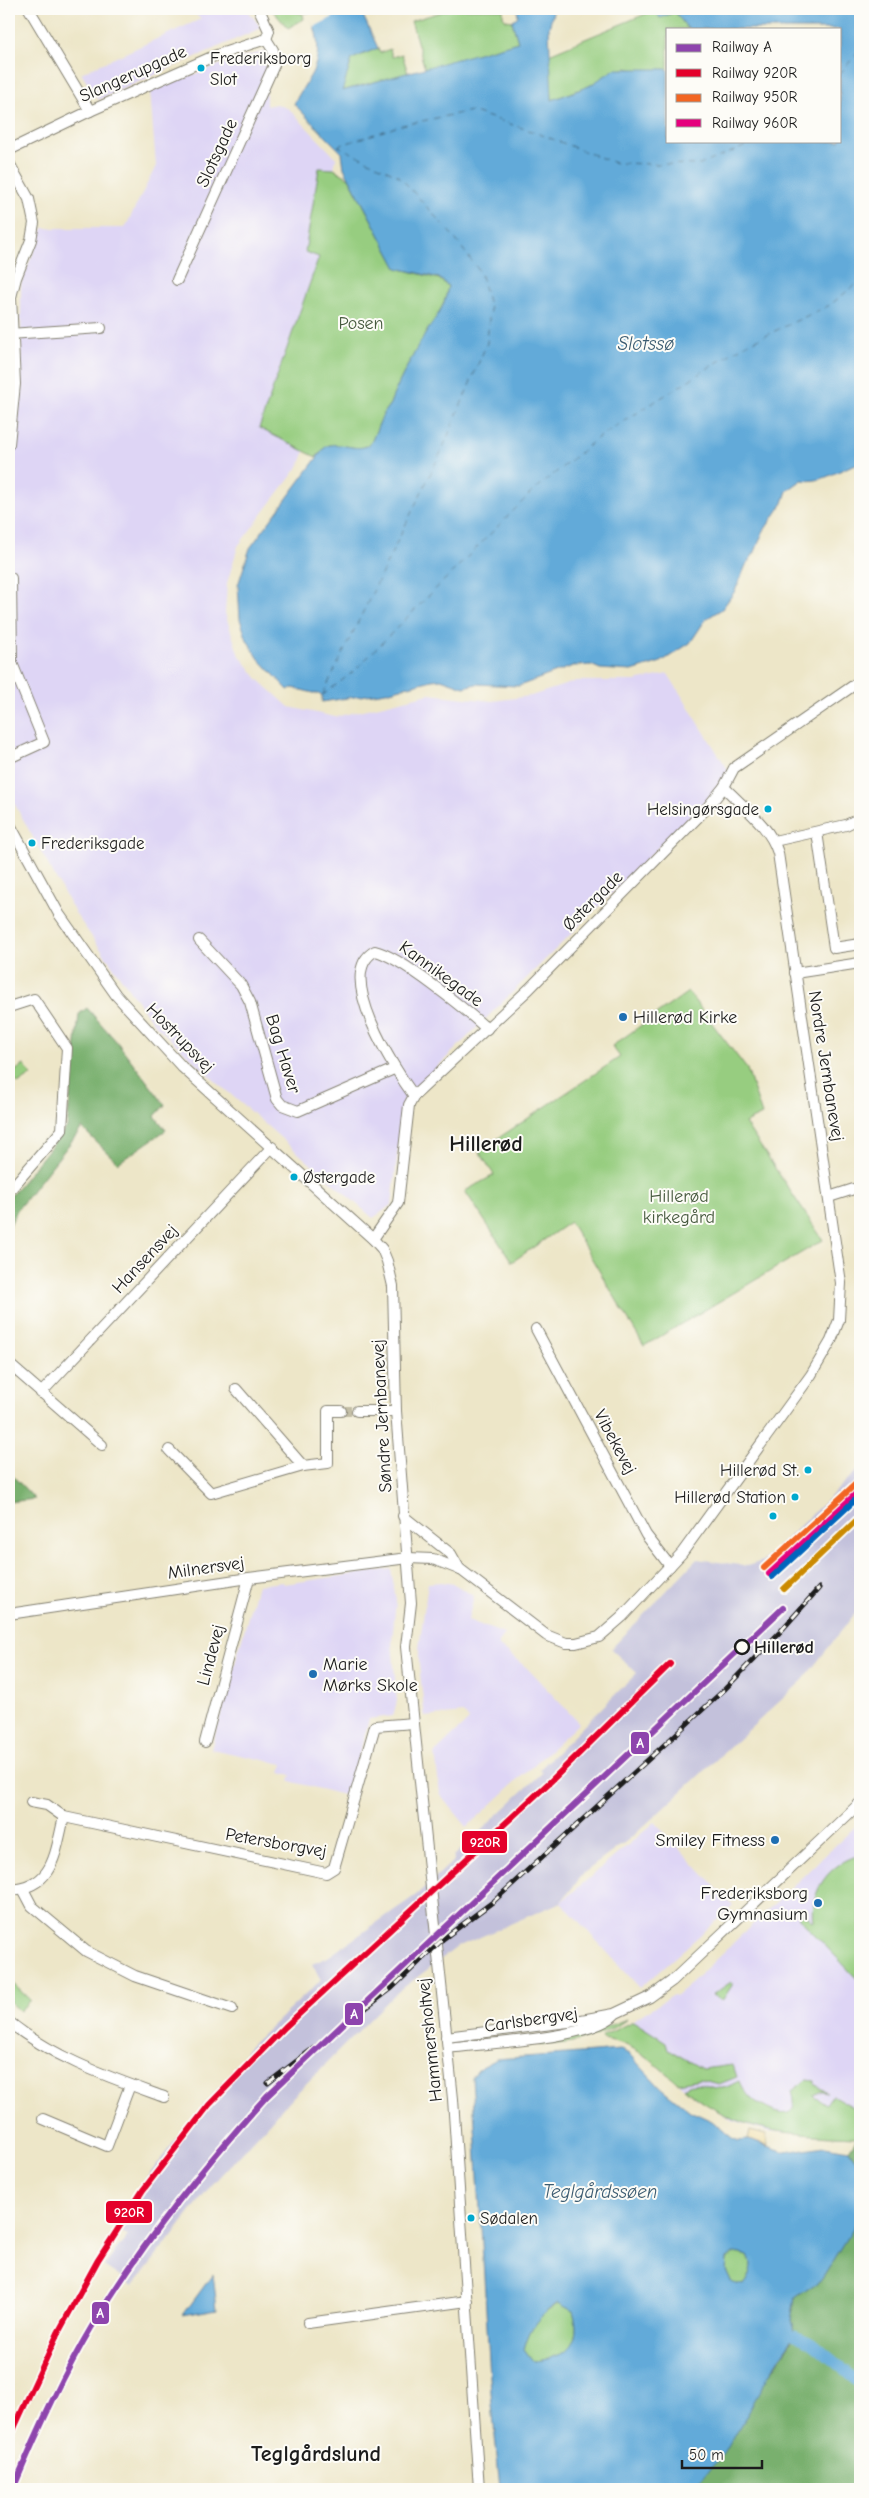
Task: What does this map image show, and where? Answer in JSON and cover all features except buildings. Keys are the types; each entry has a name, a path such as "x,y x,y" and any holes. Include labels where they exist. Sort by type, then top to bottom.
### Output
{"street":[{"path":"29,9 90,111"},
{"name":"Slotsgade","path":"177,280 274,65 273,50 259,9"},
{"name":"Slangerupgade","path":"9,150 90,111 214,56 267,35"},
{"path":"9,163 29,199 34,223 31,240 16,278 11,298 11,334 16,384 9,444"},
{"path":"11,334 101,328"},
{"path":"9,758 44,742 12,663 11,578"},
{"path":"724,787 734,768 860,681"},
{"name":"Nordre Jernbanevej","path":"670,1566 694,1538 811,1375 832,1341 839,1320 842,1284 778,853 774,841 724,787"},
{"name":"Østergade","path":"414,1096 487,1029 707,808 724,787"},
{"path":"774,841 846,825 860,818"},
{"name":"Hostrupsvej","path":"9,823 59,914 116,995 182,1067 373,1239"},
{"path":"817,832 834,948 860,944"},
{"name":"Bag Haver","path":"199,940 242,985 250,1002 277,1099 282,1105 298,1111 394,1068"},
{"name":"Kannikegade","path":"394,1068 374,1026 359,980 361,966 367,955 374,951 390,957 466,1010 487,1029"},
{"name":"Nordre Jernbanevej","path":"795,973 860,963"},
{"path":"9,1007 34,999 67,1048 62,1130 9,1191"},
{"path":"373,1239 398,1203 409,1105 414,1096 394,1068"},
{"name":"Hansensvej","path":"41,1392 272,1147"},
{"path":"829,1197 860,1187"},
{"name":"Søndre Jernbanevej","path":"373,1239 382,1249 388,1261 393,1286 396,1411 403,1516 408,1558"},
{"name":"Vibekevej","path":"536,1329 646,1535 670,1566"},
{"path":"9,1364 102,1445"},
{"path":"236,1389 303,1466"},
{"path":"169,1450 211,1493 303,1466 328,1462 328,1411 341,1411"},
{"path":"357,1411 396,1411"},
{"path":"403,1516 451,1554 460,1570"},
{"path":"408,1558 433,1559 445,1562 460,1570 546,1635 566,1643 599,1638 622,1617 670,1566"},
{"name":"Milnersvej","path":"9,1614 249,1578 408,1558"},
{"name":"Hammersholtvej","path":"408,1558 411,1603 406,1646 448,2048 461,2198 479,2489"},
{"name":"Lindevej","path":"205,1742 249,1578"},
{"name":"Petersborgvej","path":"31,1802 46,1805 64,1817 326,1873 334,1868 375,1726 414,1723"},
{"name":"Carlsbergvej","path":"446,2037 576,2021 614,2014 650,1997 672,1981 860,1803"},
{"path":"9,1890 23,1889 34,1885 49,1870 64,1817"},
{"path":"23,1889 32,1906 86,1951 135,1976 232,2009"},
{"name":"Carlsbergvej","path":"448,2048 575,2032 606,2022 614,2014"},
{"path":"9,2022 26,2036 62,2057 164,2097"},
{"path":"43,2119 107,2146 130,2085"},
{"path":"308,2323 467,2301"}],"shaded area":[{"path":"189,9 247,9 261,28 98,100 81,73 201,19"},
{"path":"266,51 266,106 277,104 289,109 336,158 334,169 319,169 319,257 305,451 299,466 238,546 227,583 225,613 238,653 258,679 289,707 335,717 429,694 492,701 531,696 577,681 635,681 668,674 728,770 718,788 403,1101 392,1205 373,1218 213,1079 153,1023 75,913 9,794 9,457 15,456 21,382 21,283 43,228 125,228 156,166 150,91 235,59"},
{"path":"860,1272 860,1341 850,1317 854,1276"},
{"name":"Hillerød Station","path":"860,1468 860,1607 803,1680 632,1837 585,1872 561,1902 457,1947 395,1994 290,2100 211,2186 133,2286 104,2266 128,2236 114,2226 139,2188 189,2122 243,2061 245,2051 321,1980 312,1964 328,1957 416,1895 454,1860 453,1857 542,1773 540,1769 637,1673 611,1649 697,1559 747,1566 763,1561"},
{"name":"Marie Mørks Skole","path":"391,1569 396,1601 392,1641 397,1701 393,1716 369,1719 348,1796 289,1781 291,1775 281,1772 283,1764 211,1749 257,1585 283,1582 284,1584"},
{"path":"428,1583 454,1584 474,1596 468,1620 504,1634 498,1645 527,1668 579,1723 467,1827 440,1794 435,1753 469,1720 463,1713 425,1717 419,1665 419,1648"},
{"path":"655,1822 733,1906 640,1988 561,1902"},
{"name":"Frederiksborg Gymnasium","path":"860,1822 860,2133 856,2137 767,2131 732,2120 696,2098 617,2030 673,1995 675,1996 690,1984"}],"green space":[{"path":"271,9 285,9 303,14 304,19 288,28"},
{"path":"451,9 503,9 503,16 506,20 512,21 518,42 425,69 411,21"},
{"path":"655,10 660,18 675,12 687,28 666,28 666,69 635,70 627,68 614,71 589,86 552,100 549,54"},
{"path":"378,48 380,53 390,49 392,57 402,54 408,73 341,91 352,59"},
{"name":"Posen","path":"319,168 334,169 349,178 397,268 439,279 448,286 442,307 409,364 390,404 384,412 371,443 361,448 329,445 316,457 259,428 319,257 305,252"},
{"name":"Hillerød kirkegård","path":"688,992 747,1069 762,1115 745,1123 823,1240 644,1346 570,1222 512,1262 465,1191 494,1175 479,1151 620,1057 612,1046"},
{"path":"87,1008 117,1042 165,1105 155,1116 166,1130 118,1163 82,1128 17,1210 9,1227 9,1198 67,1127 79,1014"},
{"path":"24,1065 31,1075 18,1084 10,1074"},
{"path":"9,1472 35,1499 9,1502"},
{"path":"860,1855 860,1982 798,1917 803,1912 814,1922 813,1910 815,1899 818,1889 824,1880 839,1864"},
{"path":"9,1980 30,2000 20,2011 9,2001"},
{"path":"731,1982 733,1984 722,2001 712,1995"},
{"path":"627,2019 617,2026 582,2040 544,2045 532,2044 583,2035"},
{"path":"633,2021 666,2042 668,2049 702,2069 733,2065 737,2077 719,2084 700,2079 678,2083 634,2049 614,2041 602,2039 601,2037"},
{"path":"806,2080 815,2081 814,2084 827,2092 822,2091 813,2095 826,2104 832,2095 860,2111 860,2133 856,2137 808,2135 765,2129 725,2115 684,2088 689,2085 698,2084 723,2088 739,2081 744,2090 753,2099 774,2112 783,2114 791,2111 794,2104 792,2091"},
{"path":"860,2133 860,2167 849,2150"},
{"path":"860,2218 860,2489 691,2489 795,2337 791,2320 795,2298 822,2279"},
{"path":"736,2253 748,2256 751,2263 748,2278 743,2285 732,2283 726,2270 727,2259"},
{"path":"559,2303 573,2311 576,2332 573,2341 569,2348 554,2357 533,2361 524,2349 529,2334 540,2317"}],"sand":[{"path":"750,2130 766,2134 768,2146 748,2140"}],"water":[{"name":"Slotssø","path":"301,9 360,9 378,48 352,59 342,91 518,42 512,21 518,16 517,9 554,9 549,28 552,100 589,86 615,69 666,69 666,142 842,142 842,28 687,28 675,12 660,18 654,9 860,9 860,463 824,478 810,481 802,480 787,491 783,503 763,532 735,591 722,609 706,619 690,643 661,662 632,671 600,669 591,665 573,666 519,686 476,684 464,687 441,679 432,680 386,692 322,702 322,695 293,688 288,690 259,659 247,640 240,619 238,585 250,548 325,447 336,445 360,448 371,443 384,412 390,404 409,364 442,307 448,286 439,278 397,268 344,168 342,153 294,104 312,73 317,57 317,38 312,21"},
{"name":"Teglgårdssøen","path":"621,2050 629,2054 661,2088 690,2111 712,2121 732,2138 739,2141 748,2140 785,2152 825,2146 849,2150 860,2167 860,2218 822,2279 795,2298 791,2320 795,2336 776,2363 724,2454 691,2489 500,2489 491,2393 472,2077 481,2067 496,2059","holes":["736,2253 748,2256 751,2263 748,2278 743,2285 732,2283 726,2270 727,2259","558,2303 573,2311 576,2323 573,2341 569,2348 562,2353 544,2360 533,2361 524,2349 529,2334 540,2317"]},
{"path":"213,2274 217,2309 183,2315"}],"pier":[{"path":"320,9 349,9 314,27 306,13"}],"waterway":[{"path":"795,2336 812,2343 860,2383"}],"ferry route":[{"path":"842,72 860,49"},
{"path":"338,146 402,125 471,111 534,132 615,163 700,165 756,142"},
{"path":"323,694 442,450 487,343 490,309 480,272 453,236 399,176 338,146"},
{"path":"323,695 353,672 532,492 599,437 743,346 830,305 860,281"}],"tunnel":[{"path":"341,1411 357,1411"}],"railway":[{"path":"268,2083 392,1988 443,1939 494,1901 724,1690 819,1588"}],"rail line":[{"name":"950R","path":"764,1568 860,1480"},
{"name":"960R","path":"769,1574 860,1490"},
{"name":"A","path":"13,2489 59,2387 110,2297 151,2237 195,2179 243,2123 267,2096 783,1608"},
{"name":"920R","path":"9,2439 58,2333 98,2260 143,2190 209,2105 285,2027 551,1781 670,1664"}],"transit line":[{"path":"772,1577 855,1500"},
{"path":"784,1589 860,1517"}],"place":[{"name":"Frederiksborg Slot","path":"201,68"},
{"name":"Helsingørsgade","path":"768,809"},
{"name":"Frederiksgade","path":"32,843"},
{"name":"Hillerød Kirke","path":"623,1017"},
{"name":"Østergade","path":"294,1177"},
{"name":"Hillerød St.","path":"808,1470"},
{"name":"Hillerød Station","path":"795,1497"},
{"name":"Hillerød","path":"742,1647"},
{"name":"Marie Mørks Skole","path":"313,1674"},
{"name":"Smiley Fitness","path":"775,1840"},
{"name":"Frederiksborg Gymnasium","path":"818,1903"},
{"name":"Sødalen","path":"471,2218"}],"district":[{"name":"Hillerød","path":"486,1144"},
{"name":"Teglgårdslund","path":"316,2454"}]}
